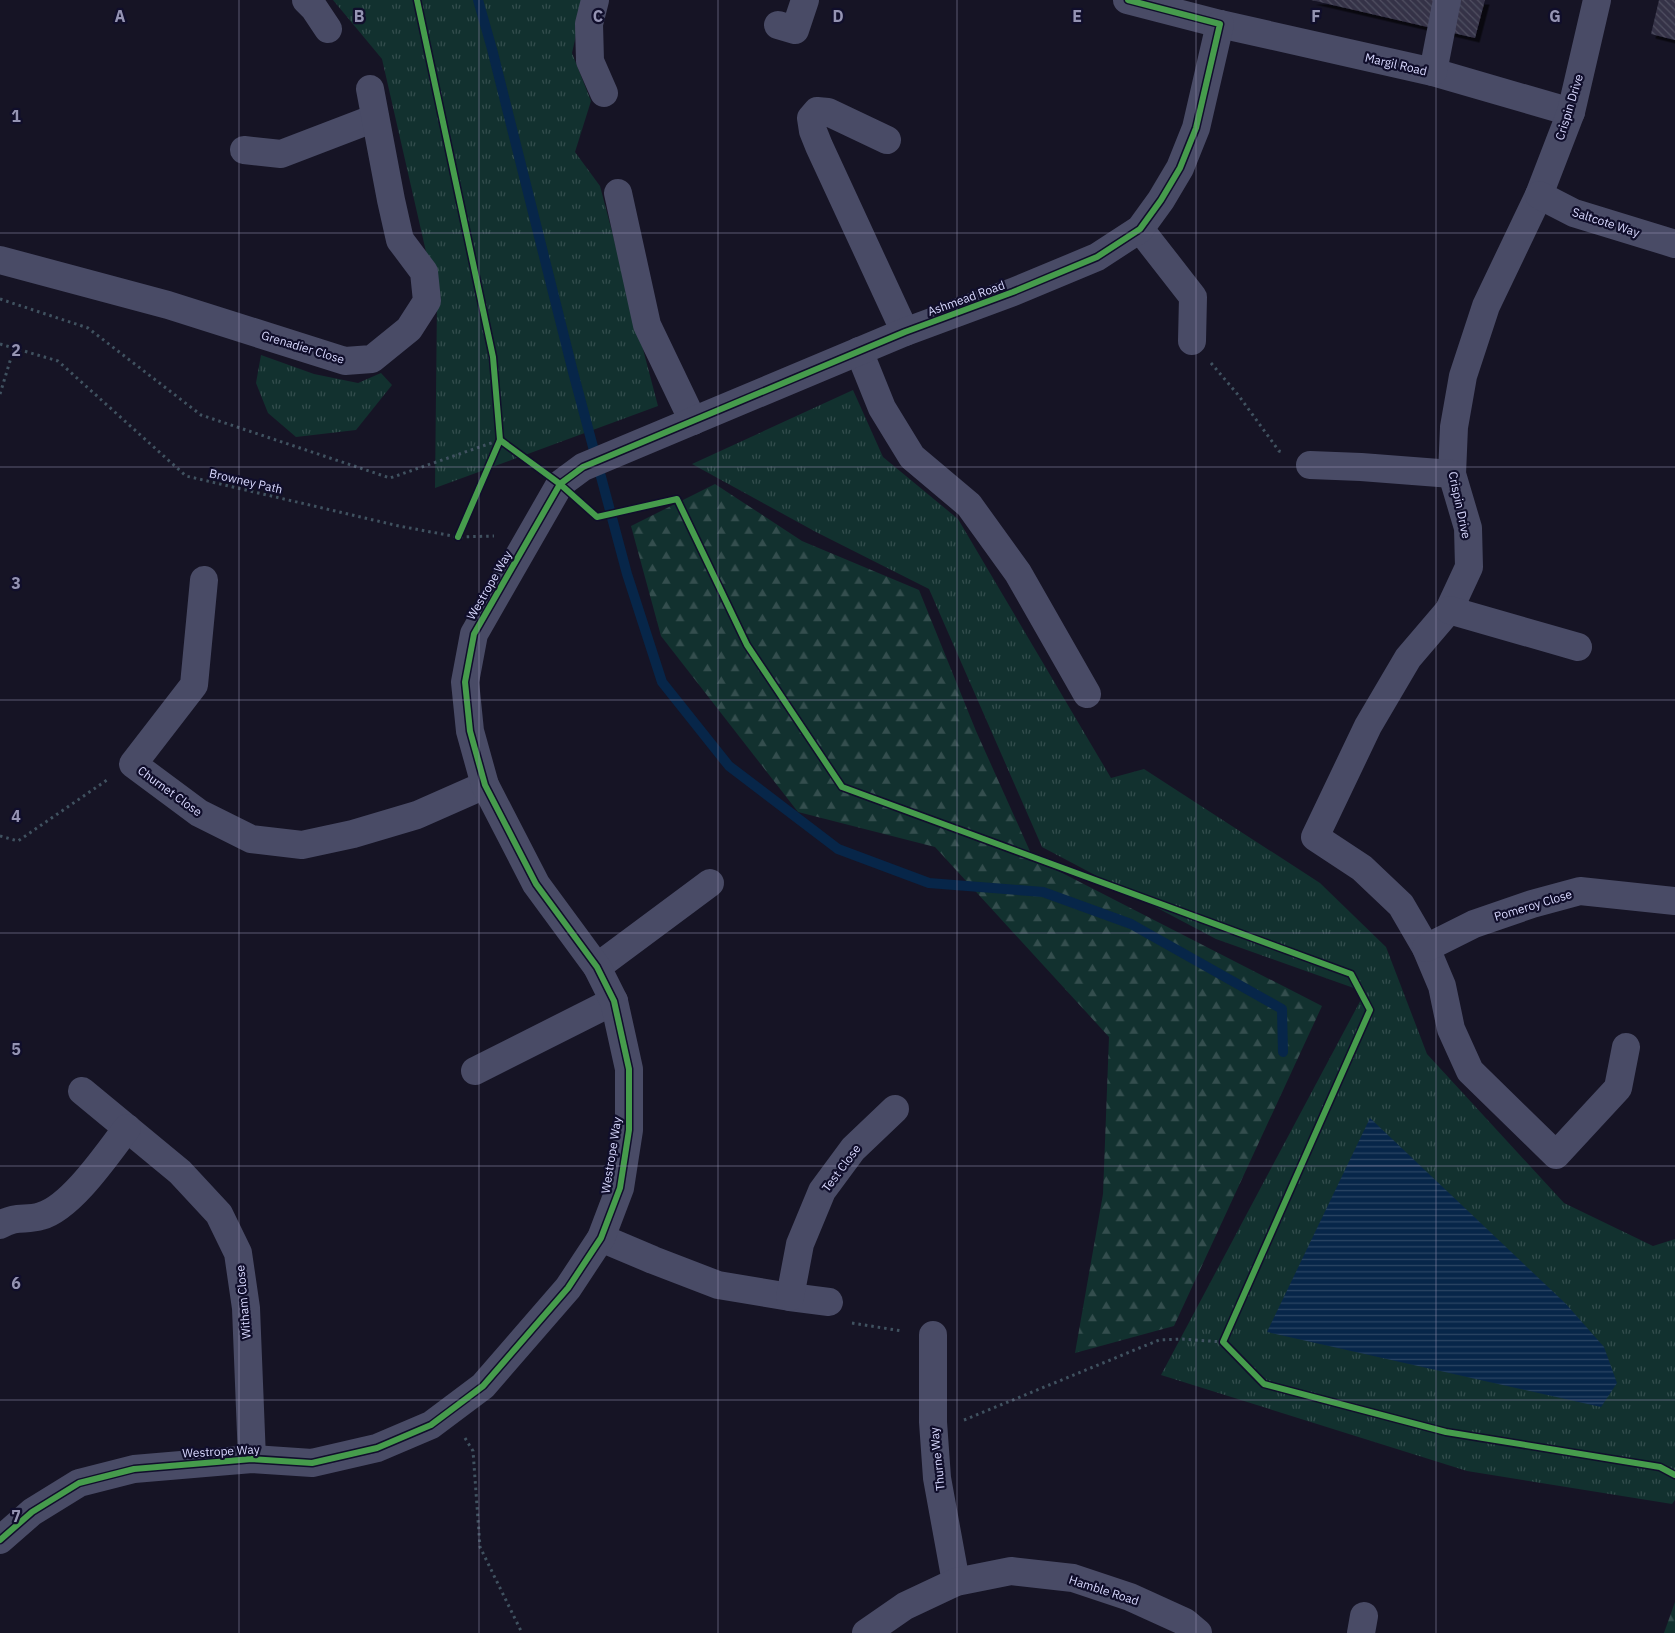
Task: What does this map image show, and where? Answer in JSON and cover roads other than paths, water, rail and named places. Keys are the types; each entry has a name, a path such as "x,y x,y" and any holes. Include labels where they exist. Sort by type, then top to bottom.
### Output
{"street":[{"path":"306,0 314,8 328,29"},
{"path":"595,0 589,24 590,61 604,93"},
{"path":"778,25 795,30 806,0"},
{"path":"1127,0 1220,24"},
{"path":"1433,72 1447,0"},
{"name":"Crispin Drive","path":"1598,0 1571,112 1539,195 1486,306 1463,376 1454,427 1452,474 1468,528 1469,568 1449,610 1408,658 1368,726 1315,837 1362,868 1401,905 1426,948 1442,986 1450,1029 1470,1071 1556,1155 1618,1088 1626,1047"},
{"name":"Margil Road","path":"1220,24 1433,72 1571,112"},
{"name":"Ashmead Road","path":"530,536 560,484 583,467 905,332 1013,292 1097,257 1140,229 1161,200 1180,168 1196,128 1220,24"},
{"name":"Grenadier Close","path":"0,260 168,305 346,361 372,359 409,329 427,301 424,272 400,240 374,118 370,89"},
{"path":"886,140 828,112 817,111 811,118 813,131 819,146 905,332"},
{"path":"244,150 282,154 374,118"},
{"path":"618,193 647,324 693,421"},
{"name":"Saltcote Way","path":"1539,195 1574,213 1675,244"},
{"path":"1140,229 1193,298 1192,341"},
{"path":"859,351 882,408 912,457 969,505 1018,573 1087,694"},
{"path":"1310,465 1452,474"},
{"name":"Westrope Way","path":"0,1540 32,1512 79,1483 134,1469 252,1459 312,1463 377,1448 431,1425 483,1386 568,1288 601,1238 620,1188 629,1130 629,1069 614,1001 596,967 536,884 485,785 470,731 465,682 474,634 530,536"},
{"name":"Churnet Close","path":"204,580 194,685 133,764 199,813 251,840 302,845 353,834 417,816 485,785"},
{"path":"1449,610 1578,647"},
{"path":"596,967 710,883"},
{"name":"Pomeroy Close","path":"1426,948 1474,924 1532,904 1580,891 1675,901"},
{"path":"475,1071 614,1001"},
{"name":"Witham Close","path":"82,1090 180,1172 219,1214 238,1254 246,1308 252,1459"},
{"name":"Test Close","path":"790,1297 800,1244 822,1191 852,1149 895,1109"},
{"path":"0,1225 10,1219 42,1216 66,1202 93,1173 128,1128"},
{"path":"601,1238 718,1285 829,1302"},
{"name":"Thurne Way","path":"933,1335 933,1422 937,1478 956,1582"},
{"name":"Hamble Road","path":"866,1633 905,1606 956,1582 1011,1572 1073,1578 1130,1597 1185,1622 1198,1633"}],"water":[{"path":"1370,1118 1566,1304 1604,1347 1617,1383 1601,1407 1267,1332"}],"waterway":[{"path":"478,0 573,372 627,574 662,682 729,766 838,849 929,883 1043,892 1131,924 1282,1009 1283,1052"}]}
